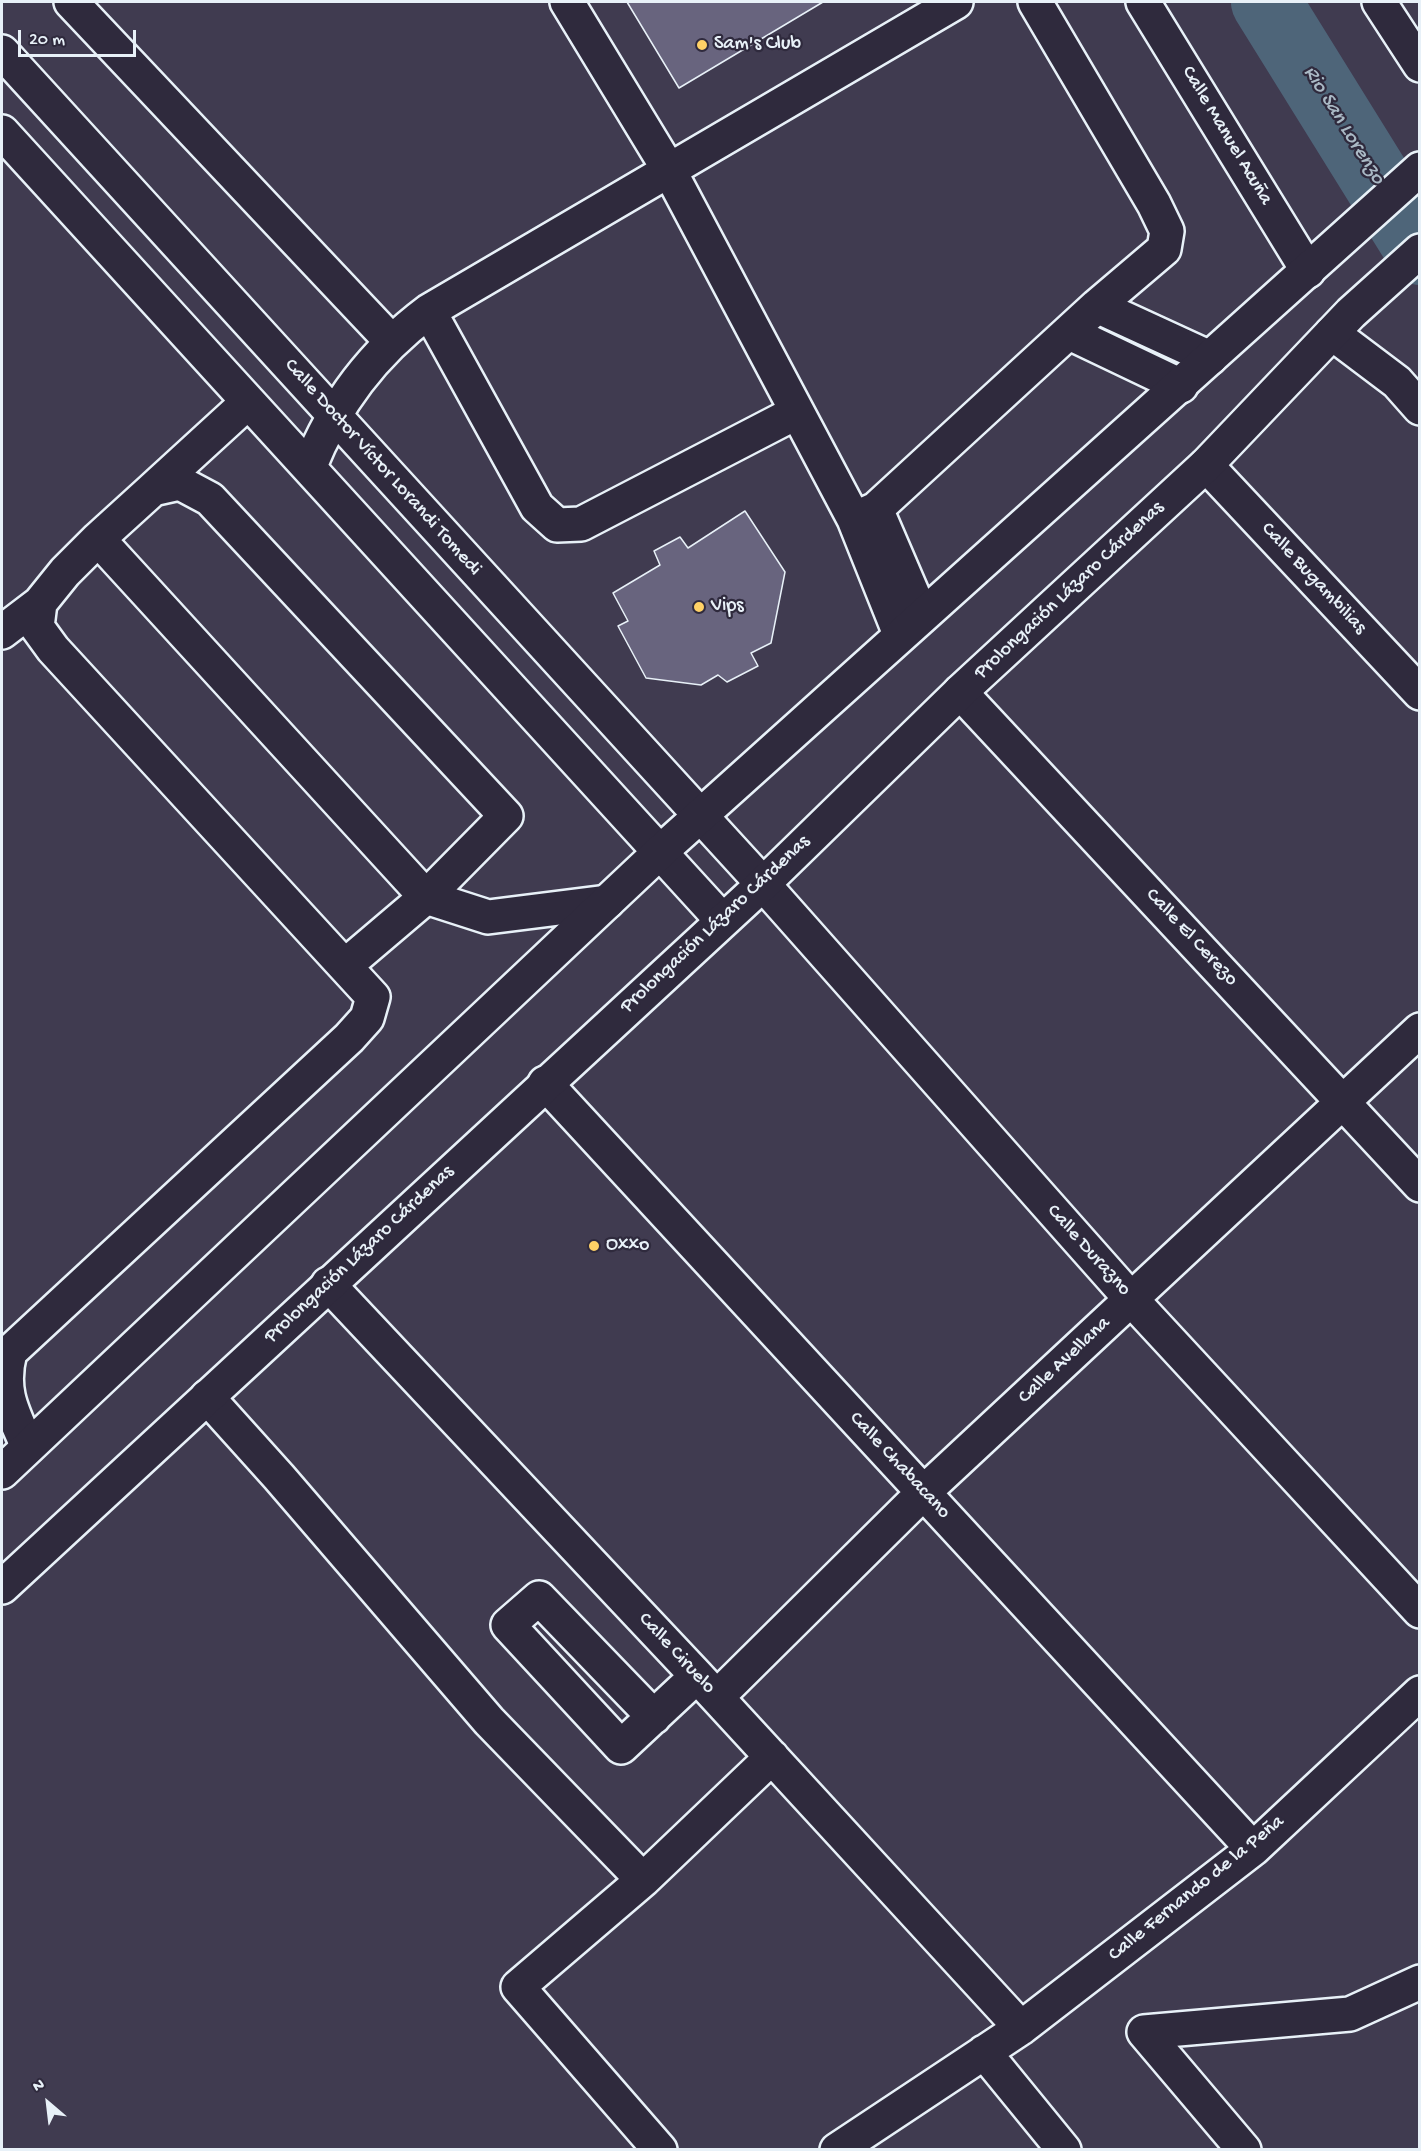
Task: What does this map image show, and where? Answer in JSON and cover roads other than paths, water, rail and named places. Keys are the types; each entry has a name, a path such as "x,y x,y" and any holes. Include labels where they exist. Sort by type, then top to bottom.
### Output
{"street":[{"path":"71,2 392,342"},
{"path":"567,2 669,170 797,412 865,514 911,625"},
{"path":"309,468 334,415 356,381 392,342 429,311 956,2"},
{"path":"865,514 1164,249 1167,231 1154,204 1035,2"},
{"name":"Calle Manuel Acuña","path":"1143,2 1315,265"},
{"path":"1378,2 1419,65"},
{"name":"Calle Doctor Víctor Lorandi Tomedi","path":"2,52 763,884"},
{"path":"2,132 722,920"},
{"path":"2,1472 660,852 1419,169"},
{"name":"Prolongación Lázaro Cárdenas","path":"2,1587 763,884 960,692 1206,465 1341,323 1419,251"},
{"path":"1097,306 1210,358"},
{"path":"429,311 537,507 557,525 581,524 797,412"},
{"path":"1341,323 1419,408"},
{"path":"1070,333 1180,386"},
{"path":"2,632 40,603 64,572 248,402"},
{"name":"Calle Bugambilias","path":"1206,465 1419,693"},
{"path":"153,489 180,483 210,499 506,816 426,897 346,965"},
{"path":"98,540 426,897 488,917 607,902"},
{"path":"28,1447 2,1390 2,1370 10,1352 349,1038 367,1018 373,997 53,649 37,627 40,603"},
{"name":"Calle El Cerezo","path":"960,692 1344,1101 1419,1185"},
{"name":"Calle Durazno","path":"763,884 1131,1299 1419,1611"},
{"name":"Calle Avellana","path":"654,1717 539,1598 508,1625 621,1747 654,1717 707,1687 924,1492 1419,1030"},
{"name":"Calle Chabacano","path":"545,1083 1253,1849"},
{"name":"Calle Ciruelo","path":"328,1284 707,1687 1021,2028"},
{"path":"207,1397 489,1720 643,1880"},
{"name":"Calle Fernando de la Peña","path":"837,2150 1021,2028 1253,1849 1419,1693"},
{"path":"660,2150 518,1987 643,1880 772,1757"},
{"path":"1244,2150 1144,2032 1350,2014 1419,1982"},
{"path":"984,2052 1065,2150"}],"waterway":[{"name":"Rio San Lorenzo","path":"1266,2 1420,250"}],"place":[{"name":"Sam's Club","path":"702,45"},
{"name":"Vips","path":"699,607"},
{"name":"Oxxo","path":"594,1246"}]}
